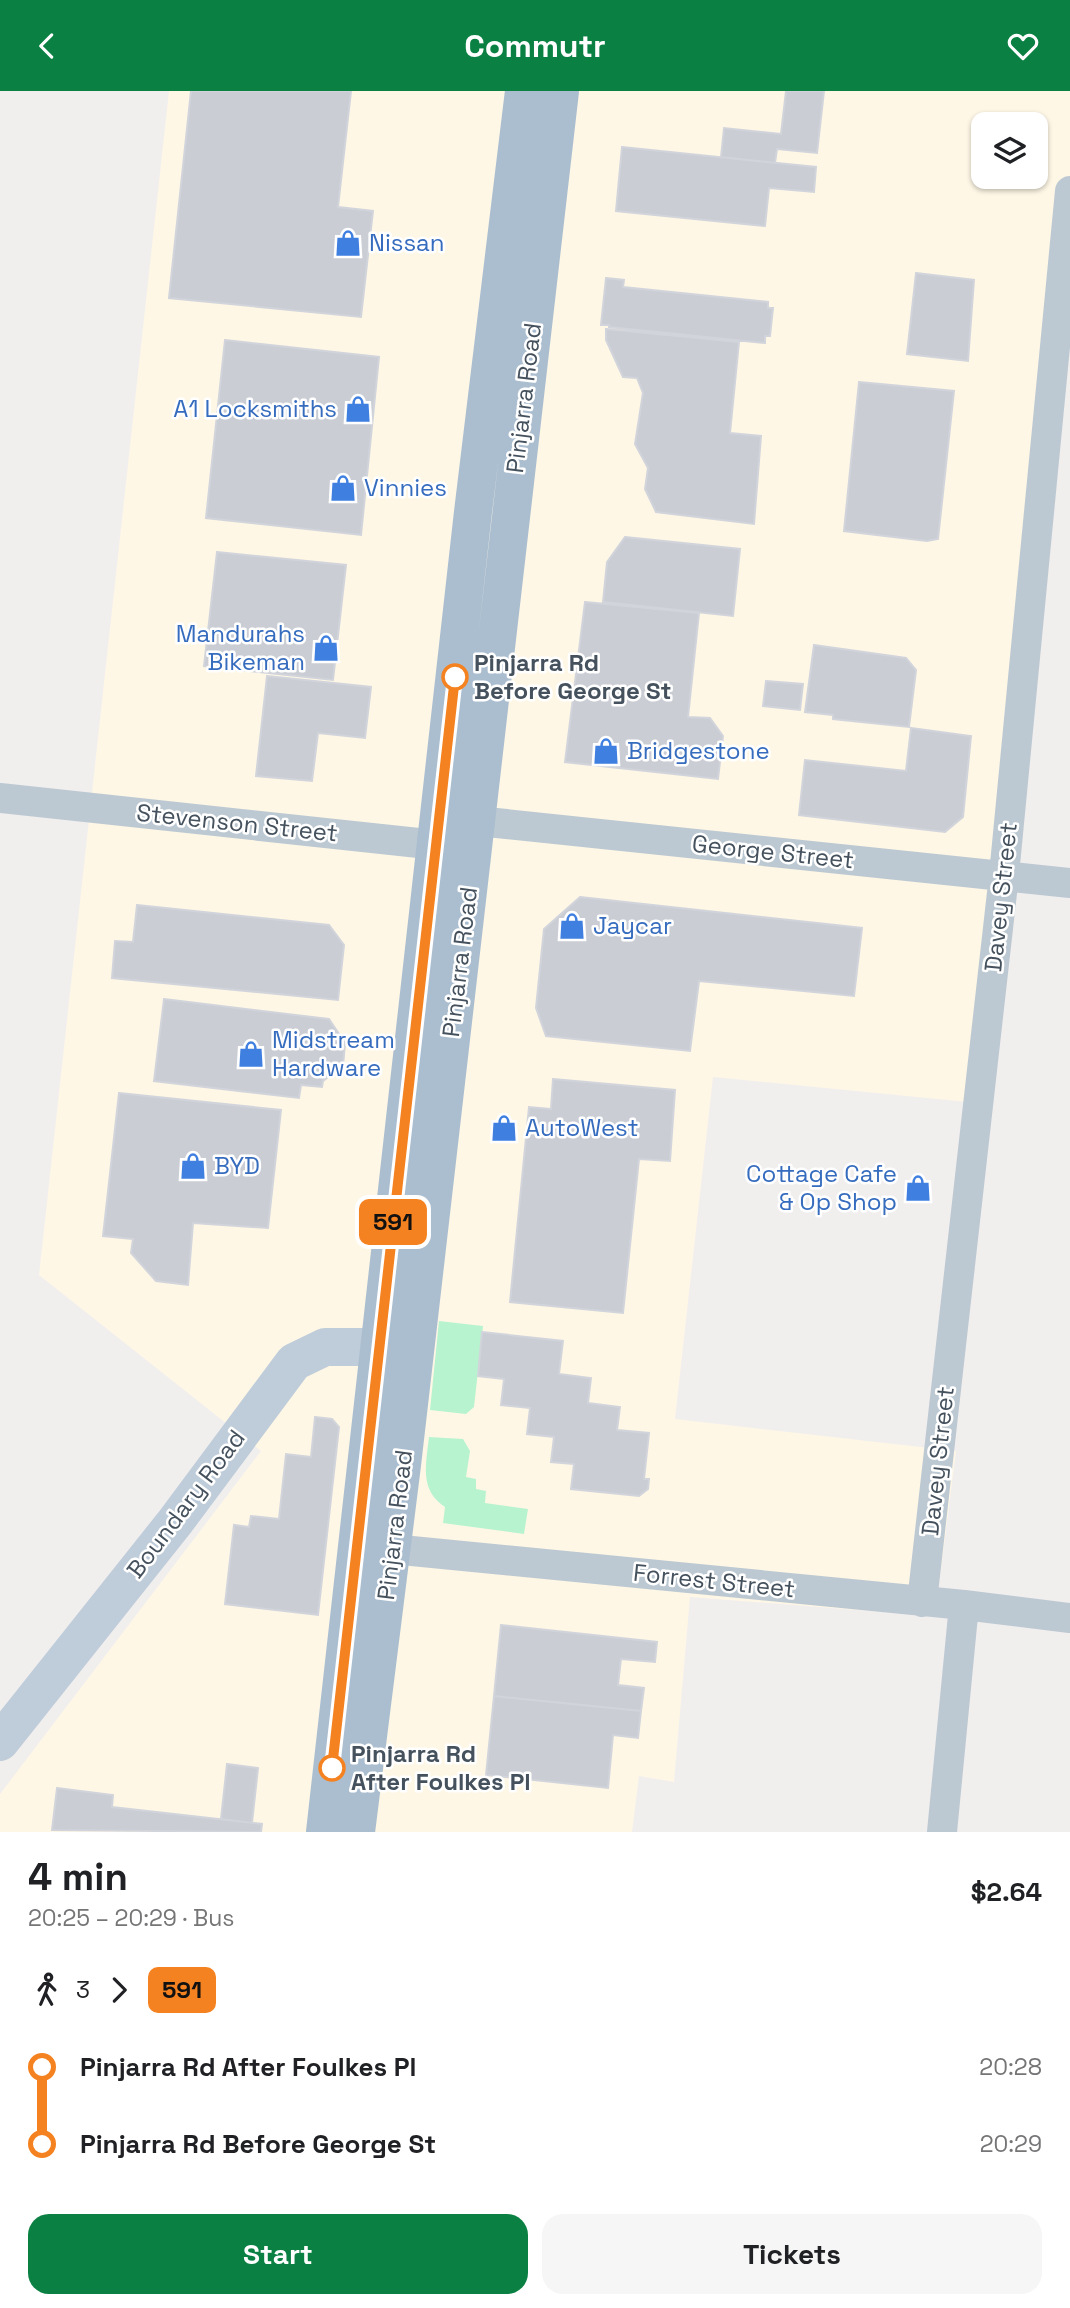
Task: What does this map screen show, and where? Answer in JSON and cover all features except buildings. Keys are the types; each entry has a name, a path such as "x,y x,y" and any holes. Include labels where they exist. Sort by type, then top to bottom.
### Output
{"main road":[{"name":"Pinjarra Road","path":"356,1832 374,1548 396,1348 436,845 524,91"},
{"name":"Pinjarra Road","path":"396,1348 475,835 559,91"},
{"name":"Pinjarra Road","path":"324,1832 374,1548"}],"street":[{"name":"Davey Street","path":"922,1602 1004,875 1070,191"},
{"name":"Stevenson Street","path":"0,798 436,845 475,835"},
{"name":"George Street","path":"475,835 1004,875 1070,883"},
{"name":"Boundary Road","path":"0,1742 176,1522 294,1362 325,1347 396,1348"},
{"name":"Forrest Street","path":"374,1548 964,1605 1070,1618"},
{"path":"942,1832 964,1605"}],"shaded area":[{"path":"169,91 1070,91 1070,313 988,1104 713,1077 675,1419 956,1451 935,1616 690,1597 674,1782 639,1776 632,1832 0,1832 0,1794 261,1451 39,1275"}],"green space":[{"path":"439,1321 483,1326 474,1407 466,1414 430,1410"},
{"path":"429,1437 463,1439 470,1451 466,1477 476,1479 476,1489 486,1491 485,1503 528,1509 524,1534 443,1523 445,1507 431,1493 426,1476"}],"bus line":[{"name":"591","path":"332,1768 455,677"}],"place":[{"name":"Nissan","path":"348,243"},
{"name":"A1 Locksmiths","path":"358,409"},
{"name":"Vinnies","path":"343,488"},
{"name":"Mandurahs Bikeman","path":"326,648"},
{"name":"Pinjarra Rd Before George St","path":"455,677"},
{"name":"Bridgestone","path":"606,751"},
{"name":"Jaycar","path":"572,926"},
{"name":"Midstream Hardware","path":"251,1054"},
{"name":"AutoWest","path":"504,1128"},
{"name":"BYD","path":"193,1166"},
{"name":"Cottage Cafe & Op Shop","path":"918,1188"},
{"name":"Pinjarra Rd After Foulkes Pl","path":"332,1768"}]}
